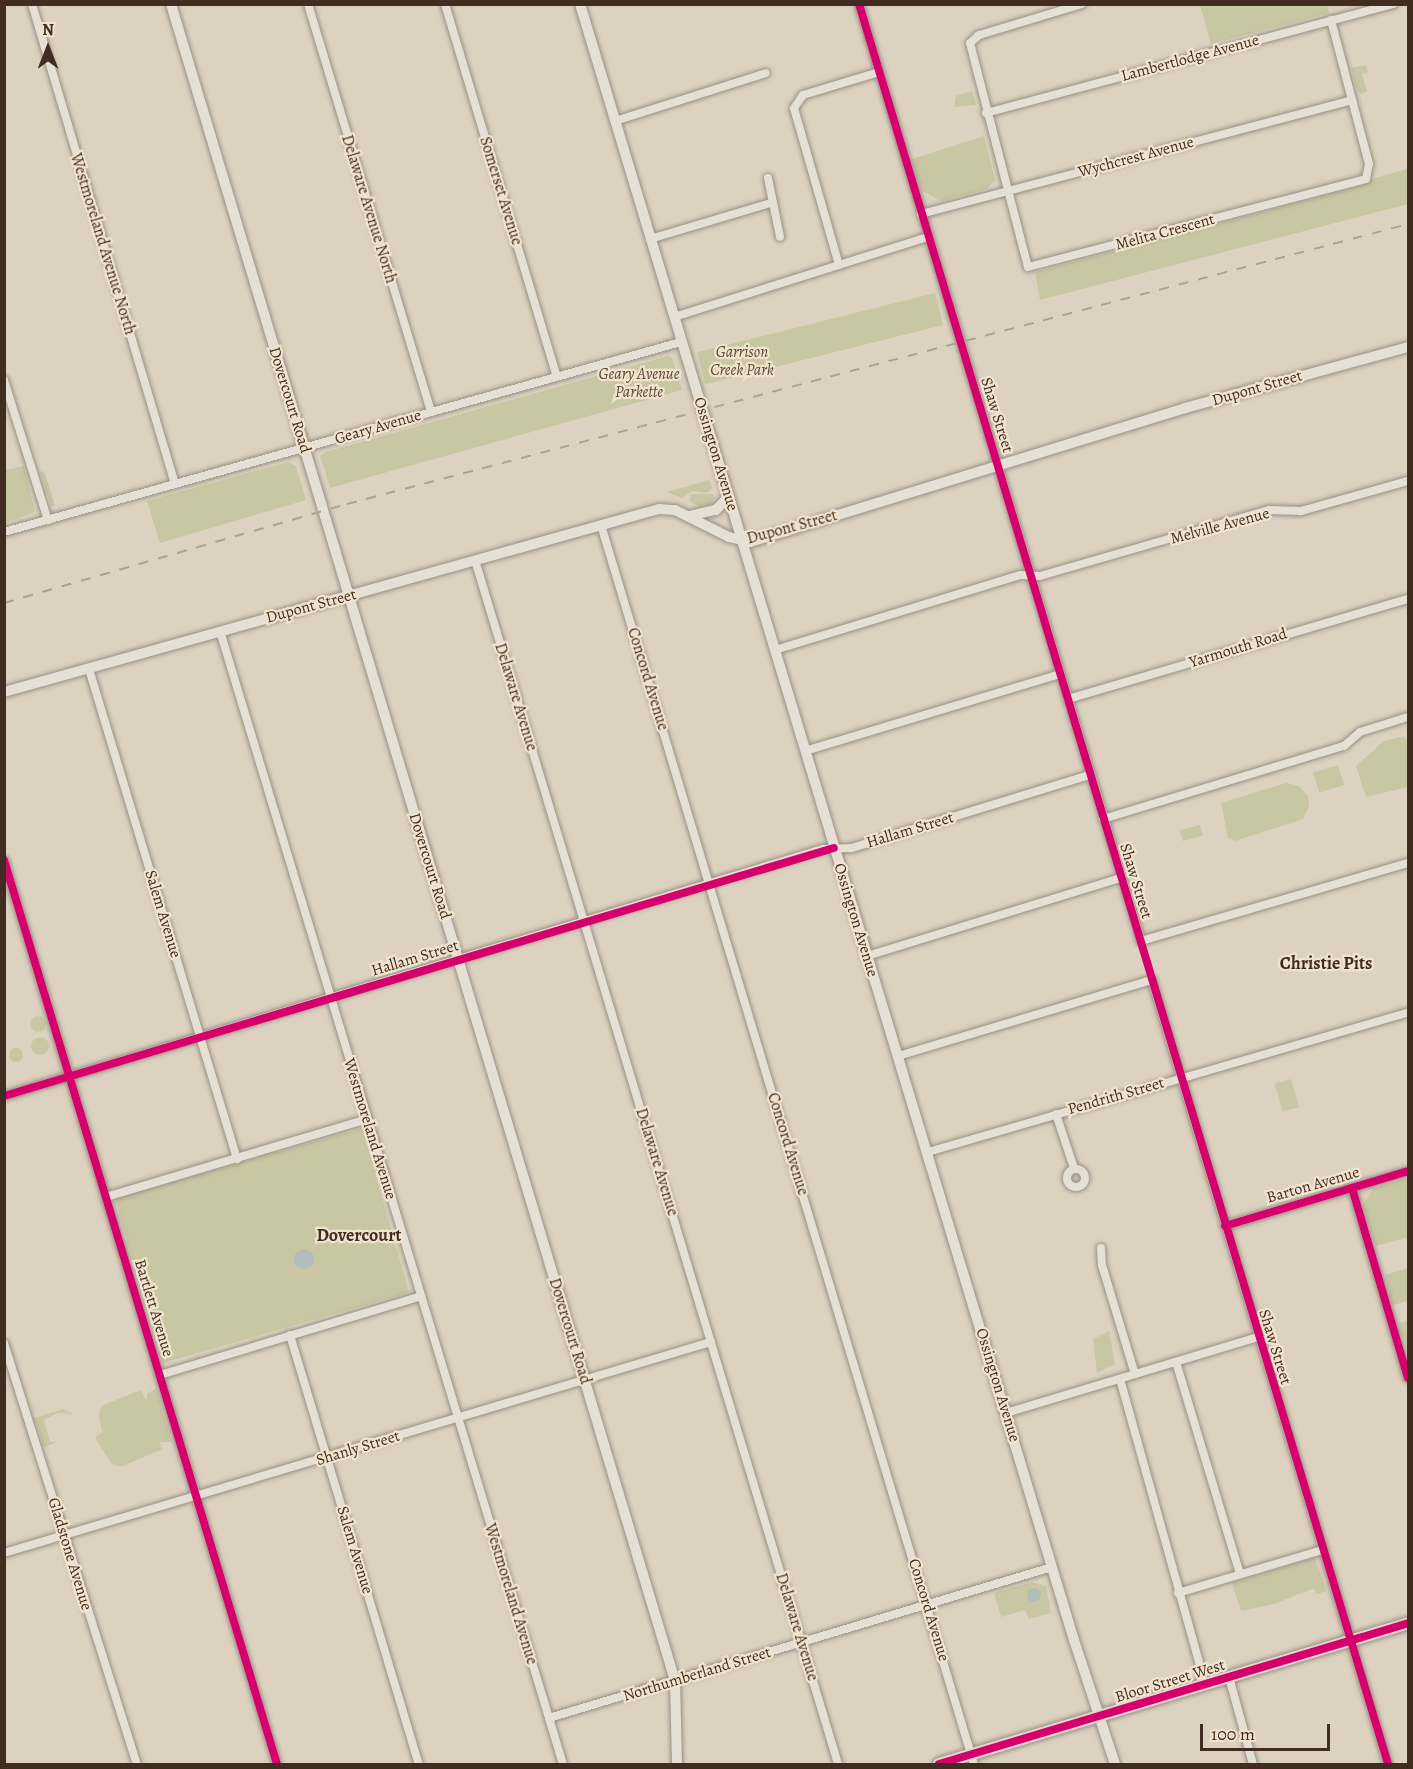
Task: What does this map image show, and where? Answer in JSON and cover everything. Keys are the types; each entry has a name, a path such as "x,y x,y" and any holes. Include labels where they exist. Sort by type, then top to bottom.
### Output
{"main road":[{"name":"Bloor Street West","path":"939,1764 973,1760 1205,1684 1351,1644 1408,1623"}],"street":[{"name":"Westmoreland Avenue North","path":"32,4 175,484"},
{"name":"Dovercourt Road","path":"171,4 675,1681 677,1764"},
{"name":"Delaware Avenue North","path":"308,4 431,412"},
{"name":"Somerset Avenue","path":"445,4 557,377"},
{"name":"Ossington Avenue","path":"579,4 1052,1567 1115,1764"},
{"name":"Shaw Street","path":"859,4 1140,941 1408,863"},
{"name":"Melita Crescent","path":"1082,4 979,35 970,43 986,114 1025,261 1033,267 1361,181 1368,177 1370,169 1331,20"},
{"name":"Lambertlodge Avenue","path":"986,114 1394,4"},
{"path":"839,265 794,108 803,94 879,72"},
{"path":"615,121 766,73"},
{"name":"Wychcrest Avenue","path":"921,214 1352,100"},
{"path":"768,178 771,203 780,237"},
{"path":"650,239 771,203"},
{"path":"674,316 928,237"},
{"name":"Geary Avenue","path":"4,532 681,342"},
{"name":"Dupont Street","path":"4,692 659,509 668,508 742,542 1247,390 1408,347"},
{"path":"4,380 48,520"},
{"name":"Melville Avenue","path":"775,650 1020,575 1031,577 1269,510 1301,511 1408,481"},
{"path":"688,516 716,510 729,496"},
{"name":"Concord Avenue","path":"601,525 928,1604 973,1760"},
{"name":"Delaware Avenue","path":"475,560 838,1764"},
{"name":"Yarmouth Road","path":"1068,699 1408,599"},
{"name":"Westmoreland Avenue","path":"220,631 563,1764"},
{"name":"Salem Avenue","path":"89,669 237,1158"},
{"path":"805,751 1060,674"},
{"path":"1103,819 1344,746 1360,732 1408,717"},
{"name":"Hallam Street","path":"4,1096 708,884 834,848 852,848 1090,775"},
{"name":"Bartlett Avenue","path":"4,860 277,1764"},
{"path":"867,956 1121,878"},
{"name":"Shaw Street","path":"898,1056 1152,980 1388,1764"},
{"name":"Pendrith Street","path":"928,1152 1408,1012"},
{"path":"1056,1114 1074,1168"},
{"path":"106,1197 367,1119"},
{"name":"Barton Avenue","path":"1225,1226 1408,1171"},
{"path":"1353,1188 1408,1378"},
{"path":"1101,1248 1102,1265 1135,1374"},
{"path":"160,1374 420,1296"},
{"name":"Salem Avenue","path":"290,1335 419,1764"},
{"path":"1006,1413 1258,1337"},
{"name":"Shanly Street","path":"4,1553 711,1342"},
{"name":"Gladstone Avenue","path":"4,1344 136,1764"},
{"path":"1176,1362 1240,1575"},
{"path":"1120,1379 1205,1684"},
{"path":"1178,1593 1322,1550"},
{"name":"Northumberland Street","path":"549,1718 1052,1567"},
{"path":"1229,1677 1253,1764"}],"green space":[{"path":"1200,5 1327,5 1329,13 1211,44"},
{"path":"1366,65 1368,72 1362,74 1367,91 1361,94 1357,91 1351,68"},
{"path":"972,91 976,105 954,107 956,96"},
{"path":"984,136 995,180 987,189 941,201 922,191 912,159"},
{"path":"1408,169 1408,204 1040,300 1035,272 1358,187 1375,178"},
{"name":"Garrison Creek Park","path":"935,293 943,325 705,384 697,352"},
{"name":"Geary Avenue Parkette","path":"668,356 672,358 682,390 330,488 320,456 326,452"},
{"path":"288,462 296,466 306,500 160,543 147,501"},
{"path":"24,466 35,512 5,523 5,470"},
{"path":"44,471 55,505 51,506 40,472"},
{"path":"709,480 712,488 707,493 693,491 682,498 667,492"},
{"path":"692,494 713,494 715,498 710,505 700,507 689,501"},
{"path":"1405,736 1404,739 1408,738 1408,787 1366,797 1356,766 1384,741"},
{"path":"1338,765 1344,785 1319,793 1313,773"},
{"path":"1286,783 1299,786 1308,796 1309,806 1303,819 1235,841 1228,838 1221,803"},
{"path":"1200,825 1203,836 1183,841 1180,830"},
{"path":"38,1016 46,1024 38,1032 30,1024"},
{"path":"36,1037 44,1037 49,1042 47,1053 36,1055 31,1050 31,1042"},
{"path":"13,1048 19,1048 23,1055 19,1062 13,1062 9,1058 9,1052"},
{"path":"1291,1079 1299,1107 1283,1112 1275,1084"},
{"path":"362,1128 409,1292 162,1363 115,1199"},
{"path":"1408,1178 1408,1237 1376,1246 1363,1205 1373,1189"},
{"path":"1408,1268 1408,1301 1393,1305 1385,1275"},
{"path":"1408,1321 1408,1346 1406,1347 1399,1323"},
{"path":"1109,1331 1115,1364 1097,1373 1093,1339"},
{"path":"156,1388 172,1442 159,1442 162,1449 121,1467 112,1464 95,1438 102,1432 99,1416 101,1406 141,1390 146,1400 147,1394"},
{"path":"63,1409 74,1414 57,1413 44,1420 50,1442 58,1441 44,1448 35,1418"},
{"path":"1315,1558 1327,1591 1317,1594 1314,1588 1274,1604 1241,1611 1232,1583"},
{"path":"1032,1582 1046,1586 1051,1613 1029,1619 1025,1610 1001,1617 994,1593"}],"shaded area":[{"path":"300,1249 308,1249 314,1255 314,1263 308,1269 300,1269 294,1263 294,1255"},
{"path":"1034,1588 1039,1590 1041,1595 1039,1600 1034,1602 1029,1600 1027,1595 1029,1590"}],"railway":[{"path":"4,603 347,504 1408,224"}],"cycle path":[{"path":"859,4 1388,1764"},
{"path":"4,1096 834,848"},
{"path":"4,860 277,1764"},
{"path":"1225,1226 1408,1171"},
{"path":"1352,1188 1408,1378"},
{"path":"939,1764 1408,1623"}],"district":[{"name":"Christie Pits","path":"1326,963"},
{"name":"Dovercourt","path":"359,1235"}]}
